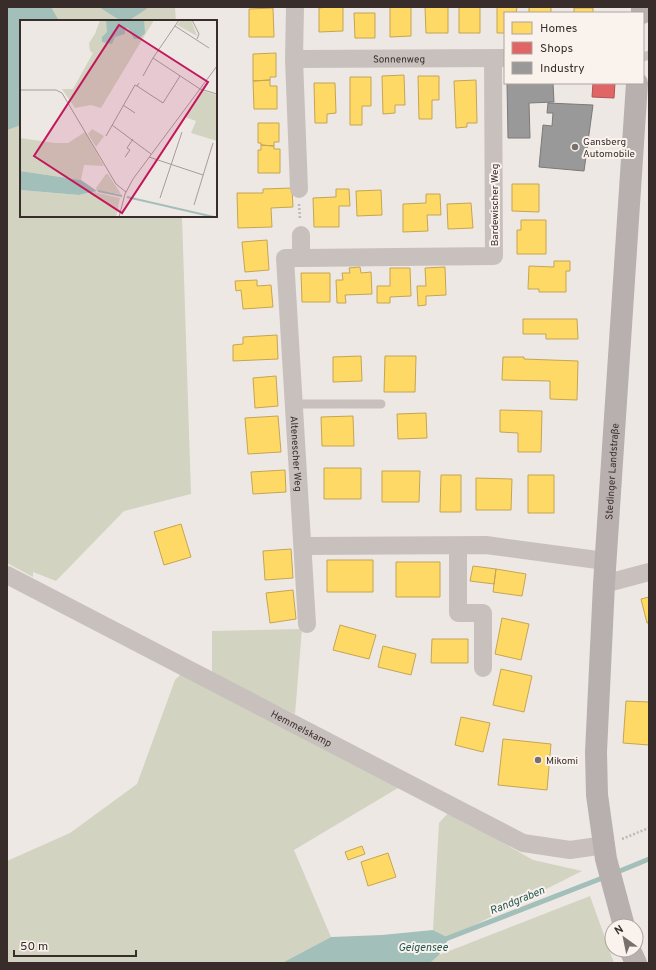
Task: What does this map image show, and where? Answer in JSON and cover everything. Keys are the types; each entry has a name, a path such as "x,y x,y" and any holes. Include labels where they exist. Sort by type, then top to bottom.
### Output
{"main road":[{"name":"Stedinger Landstraße","path":"622,918 606,852 597,795 596,752 604,584 637,84"}],"street":[{"path":"295,7 294,59 299,190"},
{"name":"Sonnenweg","path":"294,59 499,58"},
{"name":"Bardewischer Weg","path":"291,361 285,258 494,256 499,58"},
{"path":"301,235 302,258"},
{"name":"Altenescher Weg","path":"291,361 308,624"},
{"path":"303,546 486,545 606,561"},
{"path":"458,546 458,613 483,613 483,668"},
{"path":"604,584 649,572"},
{"name":"Hemmelskamp","path":"7,575 523,843 570,850 606,852"}],"lane":[{"path":"294,404 381,404"}],"path":[{"path":"299,190 301,235"},
{"path":"606,852 649,828"}],"green space":[{"path":"7,7 175,7 176,20 20,20 20,217 182,217 191,494 124,511 56,581 33,572 33,577 7,563"},
{"path":"302,629 295,714 212,674 212,631"},
{"path":"183,672 403,785 294,850 331,937 282,963 7,963 7,861 70,833 137,784 175,680"},
{"path":"449,812 533,860 582,871 449,938 433,930 439,823"},
{"path":"590,896 604,935 604,958 612,958 614,963 430,963 439,955"}],"water":[{"path":"7,7 51,7 58,20 20,20 20,125 7,130"},
{"path":"99,7 149,7 134,17 124,20 114,17"},
{"name":"Geigensee","path":"433,930 449,938 439,955 430,963 282,963 331,937 382,935"}],"building: Homes":[{"path":"343,7 343,31 319,32 319,8"},
{"path":"390,7 411,7 411,36 390,37"},
{"path":"425,7 448,7 448,33 426,33"},
{"path":"459,7 480,7 480,33 459,33"},
{"path":"497,7 517,7 516,12 504,12 504,33 497,33"},
{"path":"529,7 551,7 551,12 529,12"},
{"path":"273,8 274,37 249,37 249,9"},
{"path":"574,8 593,8 593,12 574,12"},
{"path":"354,13 375,13 375,38 355,38"},
{"path":"276,53 276,77 270,77 270,80 253,81 253,54"},
{"path":"404,75 405,105 395,105 395,113 383,114 382,76"},
{"path":"418,76 439,76 439,100 432,100 432,119 419,119"},
{"path":"350,77 371,77 371,106 362,106 362,125 350,125"},
{"path":"270,80 270,86 277,86 277,109 254,109 253,81"},
{"path":"476,80 477,123 467,123 467,127 456,128 454,81"},
{"path":"314,83 335,83 336,113 327,114 327,123 315,123"},
{"path":"258,123 279,123 279,142 274,142 274,146 261,145 261,143 258,143"},
{"path":"261,145 274,146 274,149 280,149 280,173 258,173 258,150 261,150"},
{"path":"512,184 539,184 539,212 512,211"},
{"path":"292,188 293,207 271,208 272,227 238,228 237,193 263,193 263,189"},
{"path":"336,189 349,189 350,206 339,206 339,227 314,227 313,198 336,197"},
{"path":"381,190 382,215 357,216 356,191"},
{"path":"426,194 440,194 441,215 427,215 428,231 403,232 403,204 426,203"},
{"path":"471,203 473,228 448,229 447,204"},
{"path":"521,220 546,220 546,254 517,254 517,230 521,230"},
{"path":"267,240 269,270 245,272 242,242"},
{"path":"554,261 570,261 570,271 566,271 566,292 539,292 539,289 528,289 529,266 554,267"},
{"path":"360,267 361,273 371,272 372,294 345,295 346,303 337,303 336,280 343,280 342,273 350,273 349,268"},
{"path":"445,267 446,295 426,296 426,305 418,306 417,286 426,286 425,268"},
{"path":"390,268 410,268 411,296 390,297 390,303 377,303 377,286 390,286"},
{"path":"301,273 330,273 330,302 302,302"},
{"path":"257,280 257,286 271,285 273,307 243,309 241,290 236,291 235,281"},
{"path":"523,319 577,319 578,339 546,339 546,334 523,334"},
{"path":"277,335 278,359 233,361 233,345 243,344 243,337"},
{"path":"361,356 362,381 333,382 333,357"},
{"path":"385,356 416,356 415,392 384,392"},
{"path":"503,357 578,361 577,400 550,399 550,381 502,380"},
{"path":"276,376 278,406 255,408 253,378"},
{"path":"500,410 542,411 541,452 518,452 518,433 500,432"},
{"path":"426,413 427,438 398,439 397,414"},
{"path":"278,416 281,452 248,454 245,418"},
{"path":"353,416 354,446 322,446 321,417"},
{"path":"324,468 361,468 361,499 324,499"},
{"path":"285,470 286,492 253,494 251,472"},
{"path":"382,471 420,471 419,502 382,502"},
{"path":"441,475 461,475 461,512 440,512"},
{"path":"528,475 554,475 554,513 528,513"},
{"path":"476,478 512,479 511,510 476,510"},
{"path":"181,524 191,557 164,565 154,532"},
{"path":"291,549 293,578 265,580 263,551"},
{"path":"327,560 373,560 373,592 327,592"},
{"path":"396,562 440,562 440,597 396,597"},
{"path":"473,566 496,569 494,584 470,581"},
{"path":"496,569 526,574 522,596 493,592"},
{"path":"293,590 296,619 270,623 266,593"},
{"path":"649,597 649,623 647,623 641,599"},
{"path":"502,618 529,624 521,660 495,654"},
{"path":"340,625 376,635 369,659 333,650"},
{"path":"432,639 468,639 468,663 431,663"},
{"path":"383,646 416,654 411,675 378,667"},
{"path":"501,669 532,676 524,712 493,705"},
{"path":"626,701 649,702 649,745 623,743"},
{"path":"461,717 490,723 483,752 455,745"},
{"path":"503,739 551,744 547,790 498,785"},
{"path":"362,846 365,854 348,860 345,852"},
{"path":"388,853 396,877 368,886 361,862"}],"building: Shops":[{"path":"593,84 615,84 614,98 592,97"}],"building: Industry":[{"path":"507,84 553,84 554,102 529,103 530,138 508,138"},
{"path":"548,103 593,105 584,171 539,167 543,125 552,126 553,113 547,113"}],"waterway":[{"name":"Randgraben","path":"615,873 649,859"},
{"name":"Randgraben","path":"443,940 605,877"}],"place":[{"name":"Gansberg Automobile","path":"575,147"},
{"name":"Mikomi","path":"538,760"}]}
